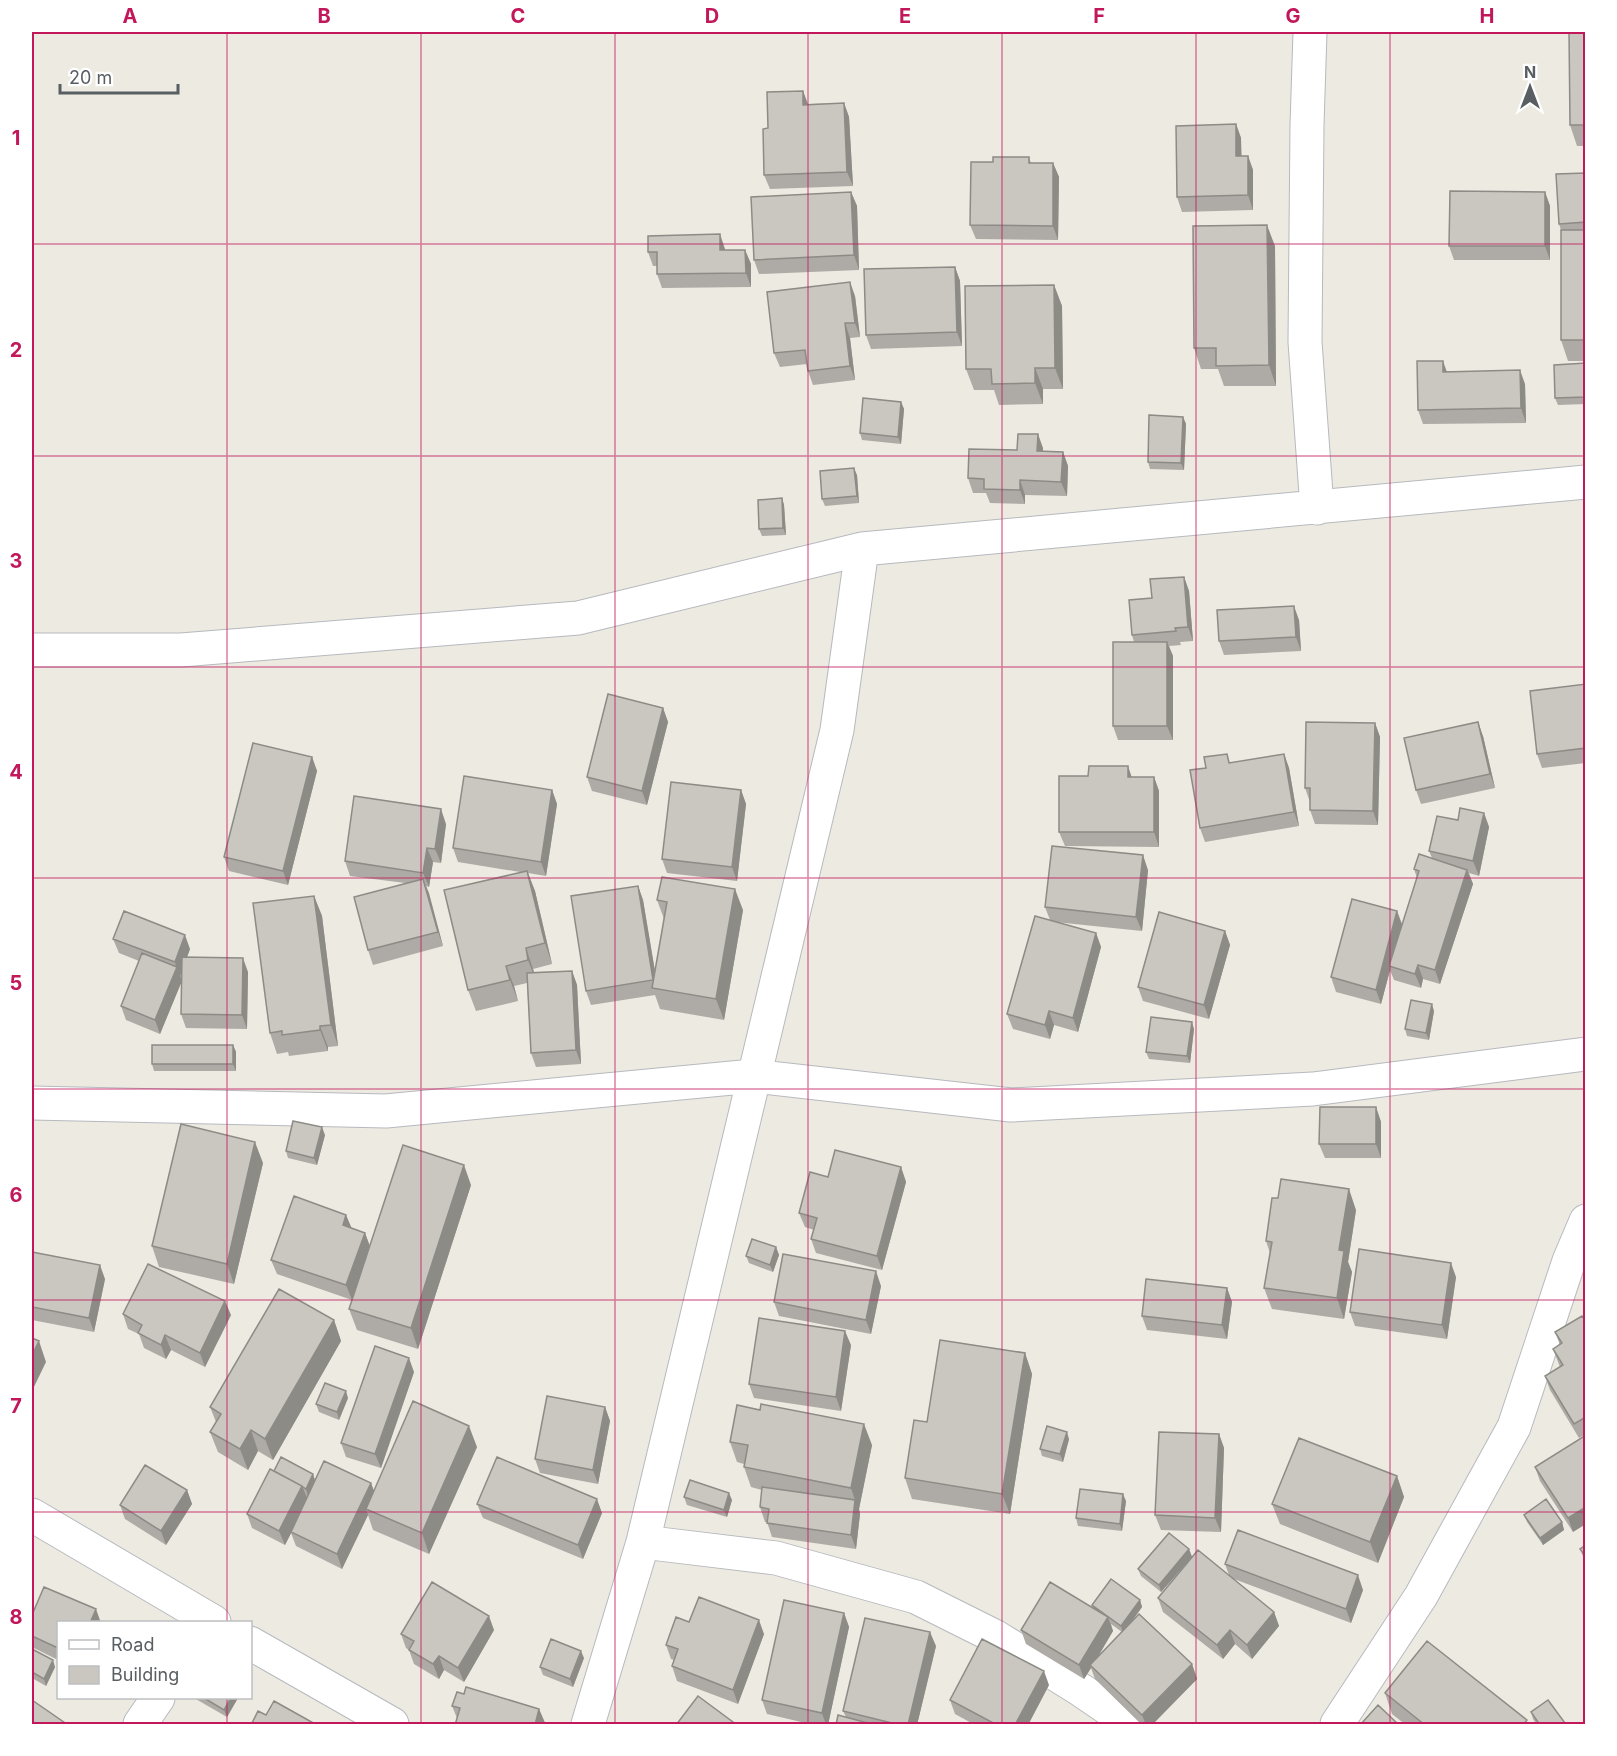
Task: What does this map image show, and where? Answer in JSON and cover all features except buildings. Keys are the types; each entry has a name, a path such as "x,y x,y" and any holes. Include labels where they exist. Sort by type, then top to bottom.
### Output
{"street":[{"path":"1310,32 1305,342 1317,508"},
{"path":"32,650 181,650 578,618 862,549 1586,482"},
{"path":"588,1725 643,1542 837,730 862,549"},
{"path":"32,1103 386,1111 753,1076 1011,1105 1313,1089 1586,1054"},
{"path":"1337,1725 1421,1596 1514,1427 1569,1261 1586,1221"},
{"path":"32,1515 209,1621"},
{"path":"643,1542 776,1558 916,1597 996,1637 1081,1690 1131,1725"},
{"path":"252,1644 392,1725"},
{"path":"140,1725 157,1699"}]}
